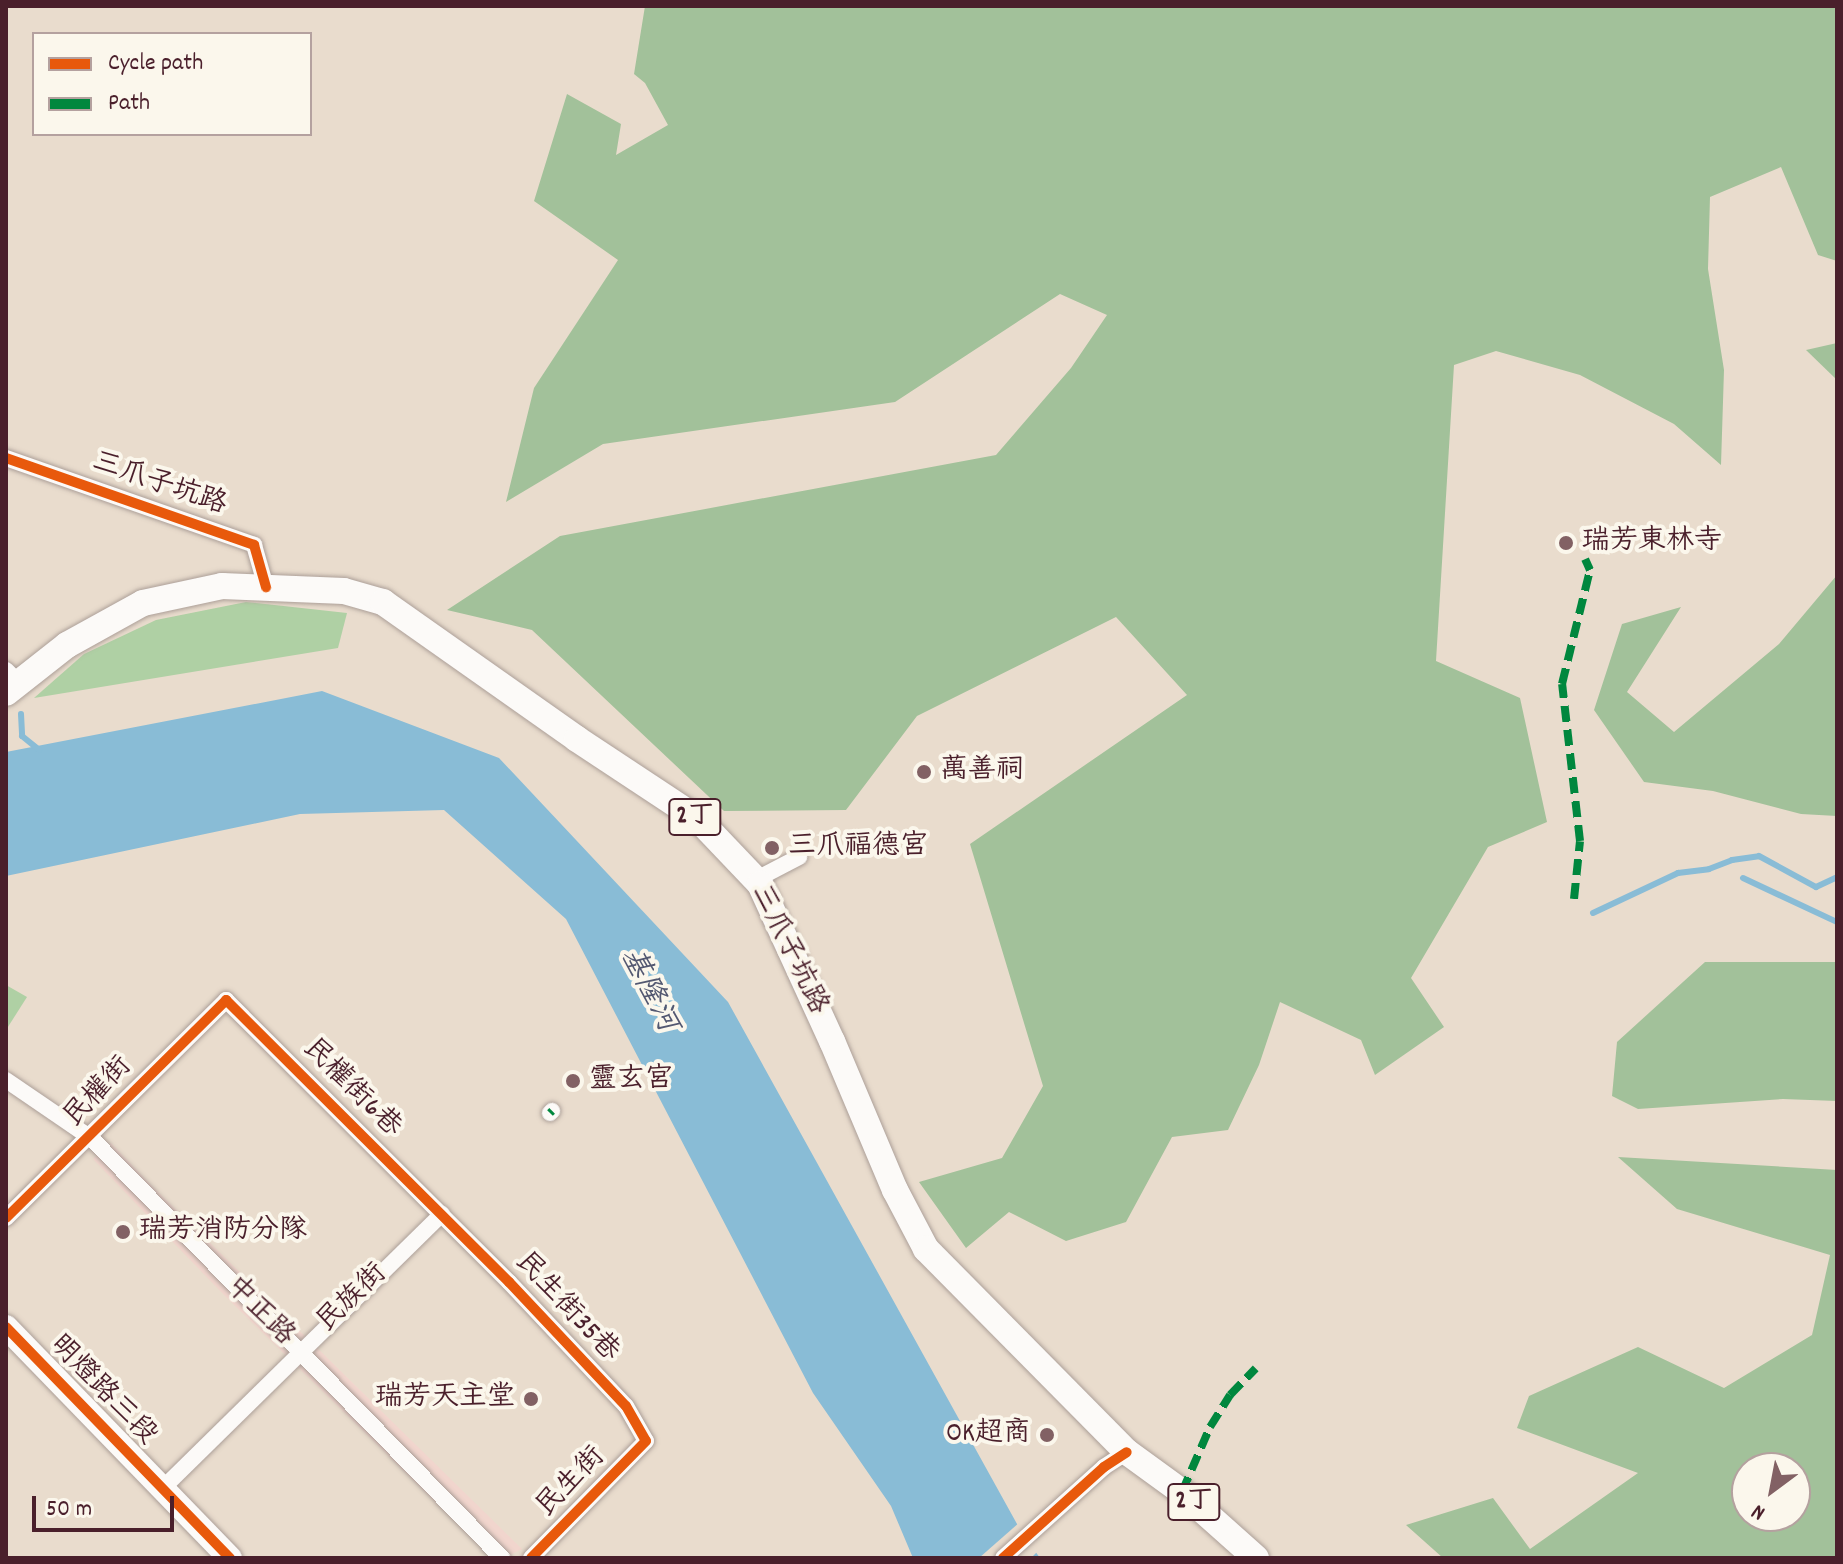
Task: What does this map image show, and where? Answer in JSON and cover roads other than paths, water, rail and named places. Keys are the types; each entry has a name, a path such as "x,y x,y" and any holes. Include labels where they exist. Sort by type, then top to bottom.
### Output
{"main road":[{"name":"三爪子坑路","path":"10,681 143,603 222,586 344,591 383,602 577,739 698,819 755,880 832,1041 895,1190 926,1249 1127,1452"},
{"name":"2丁","path":"1127,1452 1182,1492 1256,1558"}],"street":[{"name":"三爪子坑路","path":"6,458 254,545 266,587"},
{"path":"755,880 799,857"},
{"name":"民權街","path":"6,1218 91,1138 106,1116 226,1000"},
{"name":"民權街6巷","path":"226,1000 442,1214"},
{"name":"中正路","path":"6,1080 91,1138 502,1558"},
{"name":"民族街","path":"163,1488 298,1351 442,1214"},
{"name":"民生街35巷","path":"442,1214 626,1406 646,1441"},
{"name":"明燈路三段","path":"6,1327 230,1558"},
{"name":"民生街","path":"531,1558 646,1441"},
{"path":"1003,1558 1104,1467 1127,1452"}],"water":[{"name":"基隆河","path":"322,691 499,758 728,1002 1022,1533 1040,1558 913,1558 891,1506 813,1393 566,919 444,810 300,814 6,876 6,752"}],"waterway":[{"path":"21,714 22,736 39,750"},
{"path":"1593,913 1678,873 1709,869 1732,860 1759,856 1816,887 1837,877"},
{"path":"1743,878 1837,922"}],"place":[{"name":"瑞芳東林寺","path":"1566,543"},
{"name":"萬善祠","path":"924,772"},
{"name":"三爪福德宮","path":"772,848"},
{"name":"靈玄宮","path":"573,1081"},
{"name":"瑞芳消防分隊","path":"123,1232"},
{"name":"瑞芳天主堂","path":"531,1399"},
{"name":"OK超商","path":"1047,1435"}]}
